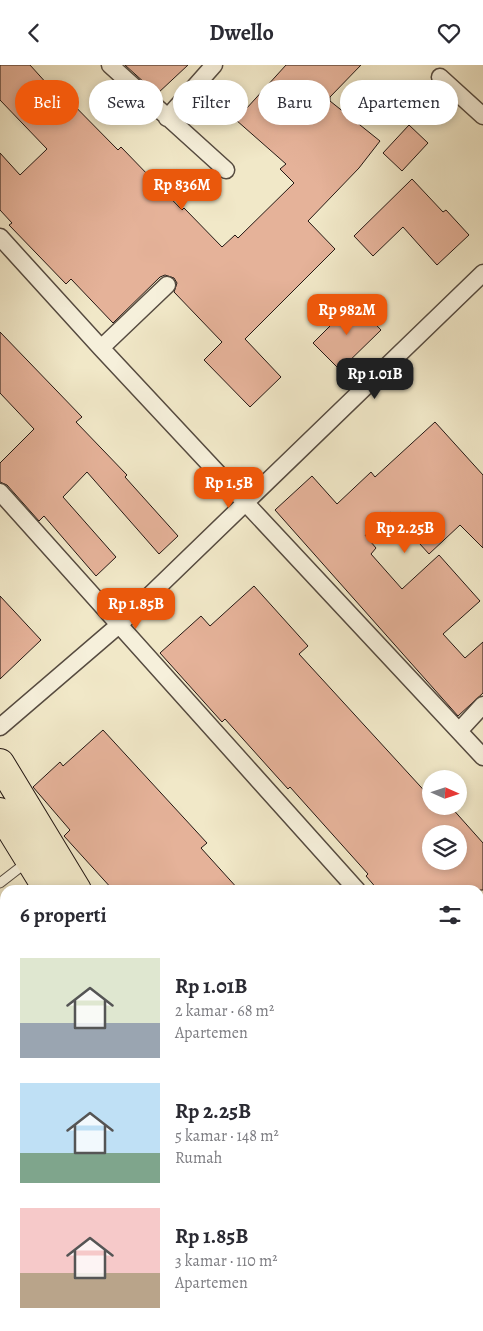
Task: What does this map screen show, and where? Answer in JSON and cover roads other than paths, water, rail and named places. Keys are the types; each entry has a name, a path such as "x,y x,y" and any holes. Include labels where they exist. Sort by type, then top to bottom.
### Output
{"highway":[{"path":"0,763 74,885"},
{"path":"0,812 45,885"}],"street":[{"path":"110,65 226,170"},
{"path":"167,118 214,65"},
{"path":"440,77 483,116"},
{"path":"0,237 101,348 483,757"},
{"path":"0,727 120,625 483,273"},
{"path":"101,348 167,285"},
{"path":"0,492 354,885"},
{"path":"459,731 483,705"}],"lane":[{"path":"0,883 29,860"}]}
